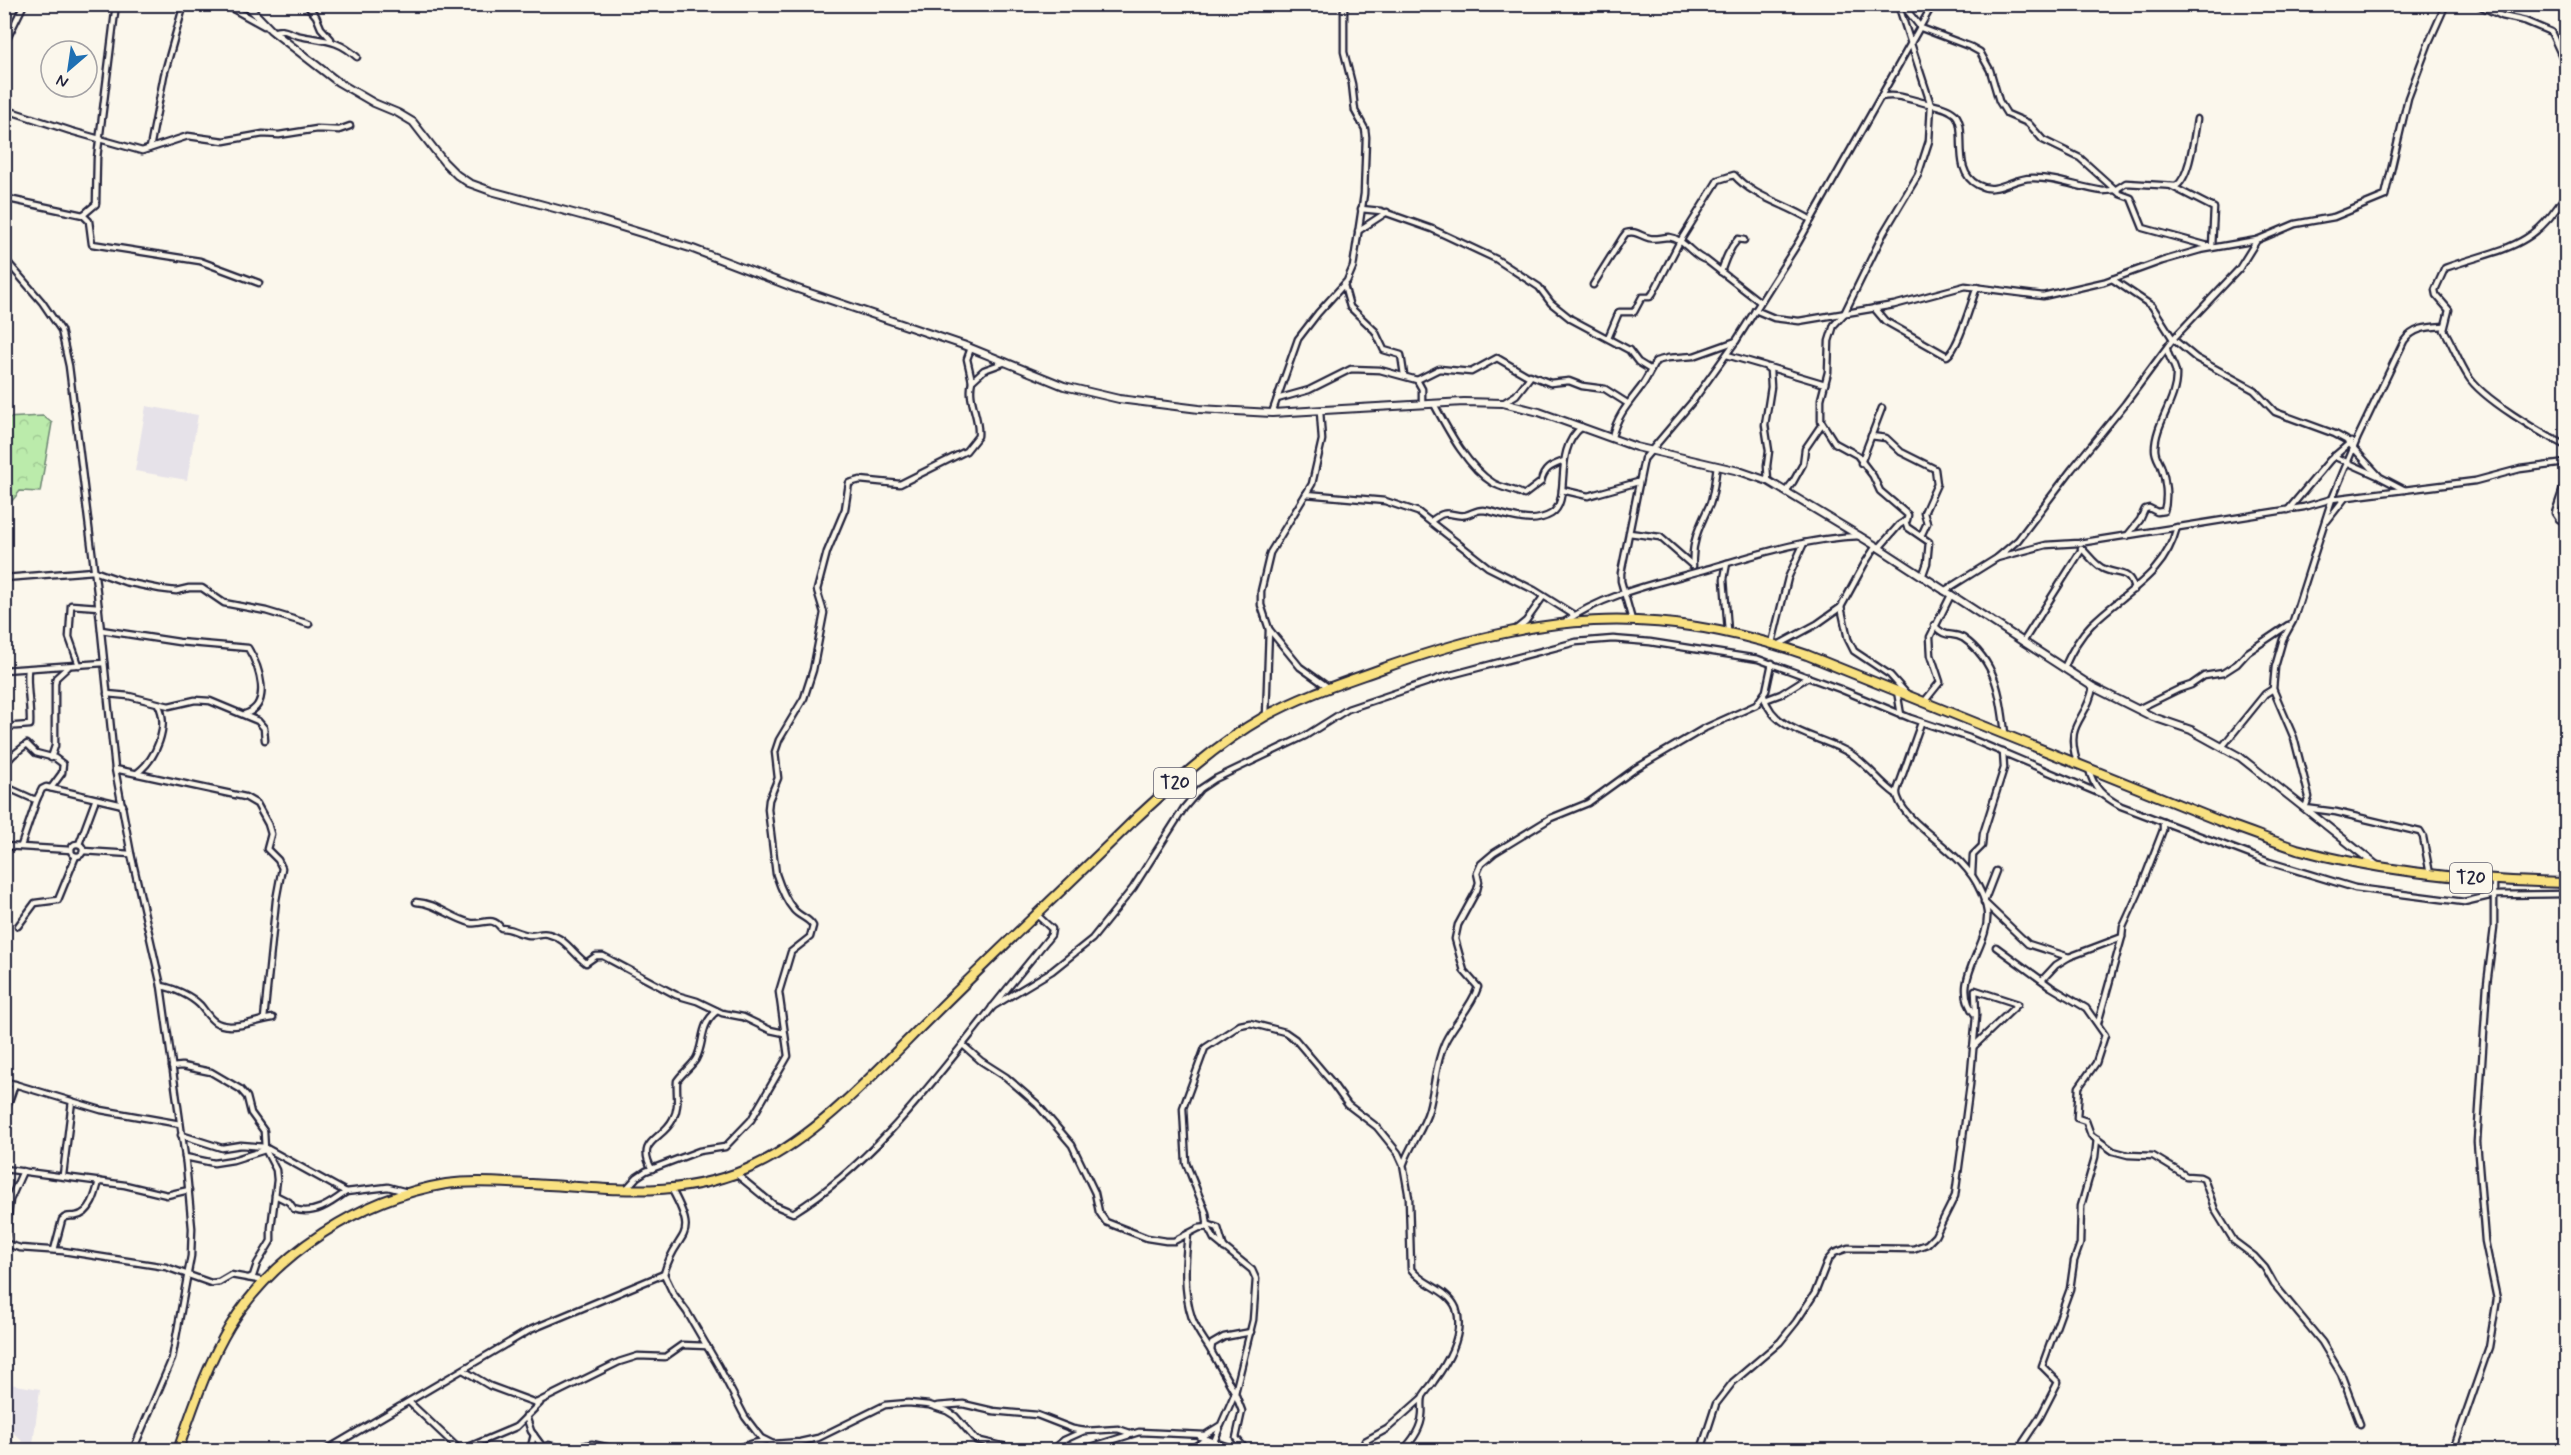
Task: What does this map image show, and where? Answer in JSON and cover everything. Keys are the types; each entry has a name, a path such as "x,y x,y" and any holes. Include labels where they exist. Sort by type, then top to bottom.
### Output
{"main road":[{"name":"T20","path":"178,1450 219,1345 241,1310 264,1281 291,1256 336,1226 371,1208 409,1193 448,1184 532,1184 625,1191 672,1190 718,1180 757,1165 810,1129 863,1083 1166,790 1222,745 1266,716 1329,687 1440,649 1515,630 1563,622 1632,621 1670,622 1728,631 1775,644 2077,762 2232,826 2297,849 2377,866 2430,874 2566,883"}],"street":[{"path":"4,45 24,4"},
{"path":"83,215 96,204 96,170 116,4"},
{"path":"150,148 164,75 184,4"},
{"path":"224,4 272,31 352,91 412,122 444,162 469,183 491,192 599,220 693,249 795,288 893,319 1064,386 1090,394 1199,409 1272,413 1422,404 1503,403 1539,412 1651,451 1717,466 1768,481 1878,547 2093,687 2138,709 2191,730 2240,757 2377,866"},
{"path":"246,4 272,31"},
{"path":"306,4 316,16 324,32 357,57"},
{"path":"1272,413 1291,355 1299,339 1318,313 1344,285 1353,267 1361,209 1366,137 1365,129 1355,111 1352,84 1344,52 1344,4"},
{"path":"1900,4 1921,28 1980,52 1990,70 1999,101 2007,114 2028,123 2043,140 2080,158 2115,190 2131,198 2143,228 2190,239 2212,247"},
{"path":"1775,644 1817,624 1841,607 1878,547 1908,518 1906,513 1880,491 1873,476 1857,455 1834,443 1822,424 1820,407 1825,384 1828,341 1834,325 1844,314 1874,250 1907,196 1923,164 1932,125 1931,105 1910,47 1900,4"},
{"path":"1632,621 1620,581 1644,459 1694,401 1736,341 1811,220 1933,4"},
{"path":"1755,310 1774,318 1792,321 1874,308 1965,286 2043,296 2112,279 2162,261 2212,247 2257,240 2295,224 2334,217 2387,194 2408,98 2446,4"},
{"path":"2476,4 2502,16 2525,21 2551,32 2566,65"},
{"path":"272,31 283,29 297,35 333,41"},
{"path":"1881,97 1894,94 1938,106 1957,117 1964,167 1970,180 1977,185 1993,189 2032,178 2094,190 2115,190 2126,183 2179,185 2186,171 2197,119"},
{"path":"4,109 136,150 188,136 224,141 247,135 339,130 350,126"},
{"path":"1608,338 1618,312 1634,312 1642,297 1651,296 1715,182 1734,175 1755,192 1794,209 1811,220"},
{"path":"2171,186 2214,208 2212,247"},
{"path":"2566,194 2547,221 2514,247 2444,269 2435,290 2450,312 2444,326 2467,375 2481,391 2514,416 2566,446"},
{"path":"4,197 83,215 89,221 92,244 200,261 259,284"},
{"path":"1361,209 1387,212 1457,239 1496,259 1539,287 1551,303 1570,319 1629,350 1638,362 1651,370"},
{"path":"1358,231 1387,212"},
{"path":"1593,285 1626,233 1634,232 1656,240 1669,237 1689,247 1699,258 1706,260 1760,302"},
{"path":"1721,272 1728,252 1738,239 1744,240"},
{"path":"1944,591 1997,558 2018,540 2173,339 2239,269 2257,240"},
{"path":"4,258 42,302 61,330 73,385 115,769 130,854 161,986 189,1190 192,1241 172,1359 133,1450"},
{"path":"2112,279 2152,306 2173,339 2210,367 2254,390 2275,412 2335,434 2349,443 2380,477"},
{"path":"1344,285 1350,307 1375,331 1384,350 1401,355 1404,375"},
{"path":"1874,308 1885,321 1925,343 1938,353 1947,356 1951,354 1956,343 1977,286"},
{"path":"2305,808 2309,797 2294,738 2273,689 2275,667 2283,639 2293,621 2332,499 2358,437 2406,338 2421,328 2444,326"},
{"path":"1612,437 1616,421 1658,360 1694,356 1736,341"},
{"path":"625,1191 637,1177 652,1169 699,1151 725,1147 734,1140 758,1109 785,1063 788,1052 779,995 781,983 788,967 790,952 810,937 813,927 810,921 793,909 776,874 768,804 778,778 776,747 804,698 813,670 824,613 817,590 827,552 846,509 849,483 860,480 900,484 942,464 974,444 979,427 970,400 972,381 967,359 971,348"},
{"path":"2127,536 2140,520 2145,509 2164,511 2167,502 2163,472 2155,453 2158,435 2174,390 2177,373 2169,359 2167,349"},
{"path":"1727,355 1825,384"},
{"path":"1417,380 1439,369 1471,372 1497,358 1550,383 1569,381 1582,386 1605,389 1627,404"},
{"path":"972,381 984,370 1006,362"},
{"path":"1765,366 1770,370 1771,387 1765,425 1768,443 1768,481"},
{"path":"1277,399 1309,390 1351,369 1380,370 1417,380 1422,389 1422,404"},
{"path":"1503,403 1518,393 1528,381 1529,375"},
{"path":"1434,404 1459,447 1482,474 1505,489 1524,495 1541,482 1543,472 1547,468 1564,461"},
{"path":"1861,463 1882,408"},
{"path":"1320,411 1322,428 1320,455 1312,484 1270,554 1261,591 1261,604 1269,628 1300,667 1329,687"},
{"path":"1786,491 1803,464 1805,449 1822,424"},
{"path":"1431,521 1442,514 1466,515 1478,510 1527,520 1539,519 1556,510 1561,500 1564,461 1570,438 1582,427"},
{"path":"1871,436 1886,438 1901,452 1935,469 1937,484 1924,513 1927,523 1921,536"},
{"path":"2288,510 2333,456 2358,437"},
{"path":"2333,456 2348,461 2405,490"},
{"path":"1997,558 2046,545 2127,536 2177,526 2288,510 2332,499 2486,480 2520,468 2566,464"},
{"path":"1694,573 1693,542 1700,531 1702,516 1710,504 1717,466"},
{"path":"2566,480 2555,513 2566,523"},
{"path":"1562,490 1587,496 1638,482"},
{"path":"1306,494 1385,501 1418,512 1488,567 1574,615"},
{"path":"2324,526 2345,498"},
{"path":"1905,521 1907,527 1929,543 1927,563 1922,577"},
{"path":"2064,668 2090,626 2122,597 2144,583 2160,565 2177,526"},
{"path":"1629,533 1660,537 1693,566"},
{"path":"1563,622 1624,594 1727,563 1804,543 1860,536"},
{"path":"1775,644 1788,578 1804,543"},
{"path":"2077,543 2100,567 2126,575 2131,580 2134,590"},
{"path":"2022,642 2082,549"},
{"path":"1727,563 1724,579 1728,631"},
{"path":"4,578 94,571 148,588 176,591 202,588 224,603 266,611 309,624"},
{"path":"1924,702 1938,687 1941,679 1929,643 1934,625 1951,596"},
{"path":"1515,630 1526,621 1543,597"},
{"path":"79,665 69,637 71,605 99,607"},
{"path":"1841,607 1848,639 1854,651 1890,675 1907,695"},
{"path":"2138,709 2191,685 2204,676 2223,673 2237,664 2248,652 2272,638 2293,621"},
{"path":"1934,625 1945,635 1959,636 1984,657 2002,698 2005,734"},
{"path":"1266,716 1269,628"},
{"path":"101,630 179,642 248,648 257,662 262,695 257,706 244,714"},
{"path":"992,1007 1052,971 1099,931 1123,902 1173,824 1200,789 1226,773 1305,736 1348,709 1443,677 1557,646 1595,640 1674,645 1772,663 1901,715 2003,752 2101,794 2121,806 2269,862 2355,888 2464,902 2494,895 2566,894"},
{"path":"4,670 104,663"},
{"path":"1772,663 1765,698 1767,708 1791,728 1852,754 1896,794 1906,811 1972,874 1987,913 1985,927 1967,981 1968,1006 1976,1016"},
{"path":"51,758 55,746 56,678 68,667"},
{"path":"4,727 30,725 31,705 26,683 28,669"},
{"path":"1403,1164 1412,1141 1429,1110 1435,1076 1445,1042 1478,987 1464,971 1455,939 1458,925 1477,890 1479,882 1477,873 1481,864 1494,853 1551,818 1587,803 1635,769 1705,728 1748,710 1765,698 1781,694 1808,677"},
{"path":"2077,762 2072,748 2072,735 2091,698 2093,687"},
{"path":"2222,747 2265,694 2273,689"},
{"path":"1897,691 1901,715"},
{"path":"107,694 129,696 158,704 176,705 204,700 244,714 262,725 265,740"},
{"path":"136,773 150,762 156,752 162,724 162,711 158,704"},
{"path":"1896,794 1922,723"},
{"path":"4,765 27,744 36,753 61,761 64,768 58,781 51,788"},
{"path":"1972,874 1973,855 1982,846 1983,834 2004,768 2003,752"},
{"path":"2089,767 2091,778 2101,794"},
{"path":"115,769 253,800 268,824 271,834 267,849 278,860 282,868 276,900 264,1020"},
{"path":"4,786 27,798 37,799"},
{"path":"21,846 42,789 51,788 95,801 123,805"},
{"path":"79,844 95,801"},
{"path":"2305,808 2336,812 2420,832 2423,836 2430,874"},
{"path":"2098,1023 2123,927 2139,892 2163,828 2163,822"},
{"path":"71,850 73,845 79,844"},
{"path":"79,844 83,851"},
{"path":"4,846 71,850 76,856"},
{"path":"83,851 130,854"},
{"path":"18,926 34,903 58,900 76,856 80,856 83,851"},
{"path":"1984,902 1996,871"},
{"path":"2453,1450 2489,1347 2496,1299 2485,1241 2477,1142 2487,984 2493,928 2494,880"},
{"path":"416,902 428,904 469,922 479,924 489,920 496,922 501,928 513,928 524,934 551,934 573,948 586,963 596,956 603,956 676,995 697,1001 717,1011 743,1017 770,1030 784,1033"},
{"path":"1984,902 2028,944 2069,957"},
{"path":"735,1173 774,1205 793,1213 819,1196 872,1150 909,1111 1050,935 1052,929 1037,915"},
{"path":"2042,980 2056,965 2069,957 2122,937"},
{"path":"1996,947 2086,1008 2105,1035 2096,1064 2079,1086 2077,1118 2086,1121 2091,1135 2113,1151 2128,1155 2154,1156 2186,1176 2204,1179 2215,1210 2234,1241 2254,1256 2265,1268 2274,1284 2322,1342 2341,1374 2360,1424"},
{"path":"161,986 171,987 192,999 207,1017 219,1023 237,1026 273,1018"},
{"path":"1701,1450 1716,1404 1733,1382 1787,1333 1812,1299 1828,1260 1834,1253 1848,1248 1913,1249 1927,1244 1935,1236 1955,1196 1973,1047 1976,1016 1975,990 2018,1004 1973,1047"},
{"path":"652,1169 647,1161 648,1145 674,1118 678,1102 677,1081 696,1058 704,1028 717,1011"},
{"path":"1214,1442 1234,1392 1251,1332 1255,1274 1214,1239 1208,1226 1206,1213 1186,1163 1183,1108 1205,1048 1240,1025 1259,1024 1292,1037 1322,1069 1348,1105 1363,1114 1389,1141 1403,1164 1411,1216 1411,1269 1422,1280 1446,1296 1455,1308 1456,1341 1451,1353 1422,1398 1387,1429 1365,1441 1362,1450"},
{"path":"963,1045 981,1062 1006,1077 1037,1104 1072,1145 1095,1193 1099,1212 1106,1222 1160,1240 1174,1241 1199,1228 1218,1227 1224,1248"},
{"path":"172,1067 182,1066 211,1072 244,1093 250,1113 264,1131 265,1148 277,1173 270,1228 272,1242 257,1264 253,1276 249,1278"},
{"path":"4,1081 123,1115 180,1124"},
{"path":"4,1116 15,1084"},
{"path":"63,1175 72,1101"},
{"path":"181,1135 222,1148 241,1144 265,1148 283,1155 346,1192"},
{"path":"2018,1450 2040,1417 2058,1382 2042,1366 2070,1289 2074,1261 2080,1244 2081,1206 2095,1157 2097,1139"},
{"path":"185,1157 214,1163 233,1160 265,1148"},
{"path":"4,1169 63,1175 167,1195 189,1190"},
{"path":"23,1171 10,1200 5,1243 20,1248 54,1250 166,1267 211,1282 219,1282 231,1275 264,1281"},
{"path":"54,1250 62,1220 66,1216 80,1215 86,1210 99,1181"},
{"path":"275,1195 289,1202 294,1209 308,1212 325,1206 346,1192 388,1187 409,1193"},
{"path":"326,1450 532,1329 664,1274 687,1225 683,1211 672,1190"},
{"path":"1188,1234 1185,1271 1192,1319 1234,1392 1242,1411 1235,1435 1237,1441 1246,1450"},
{"path":"664,1274 673,1293 707,1346 745,1417 761,1438 767,1441 780,1444 818,1438 885,1405 963,1404 993,1411 1037,1415 1073,1429 1085,1431 1118,1429 1130,1433 1182,1433 1237,1450"},
{"path":"1211,1352 1212,1344 1218,1340 1251,1332"},
{"path":"463,1370 490,1386 533,1403 542,1401 619,1362 638,1356 665,1357 682,1345 707,1346"},
{"path":"1403,1450 1414,1438 1421,1424 1422,1398"},
{"path":"409,1402 459,1450 509,1430 542,1401"},
{"path":"934,1406 955,1416 972,1437 985,1444 1053,1450 1091,1447 1130,1433"},
{"path":"526,1416 534,1435 543,1446"},
{"path":"1197,1436 1205,1435 1221,1425"},
{"path":"1053,1450 1064,1440 1085,1431"},
{"path":"534,1435 531,1450 543,1446 568,1450 592,1444 620,1450"},
{"path":"1190,1450 1206,1439"},
{"path":"731,1450 767,1441"},
{"path":"678,1450 713,1450"}],"shaded area":[{"path":"146,406 198,415 187,480 135,471"},
{"path":"4,1383 40,1389 33,1444 23,1442 5,1425"}],"green space":[{"path":"43,416 52,423 40,492 20,491 7,507 9,527 5,533 5,418"}]}
